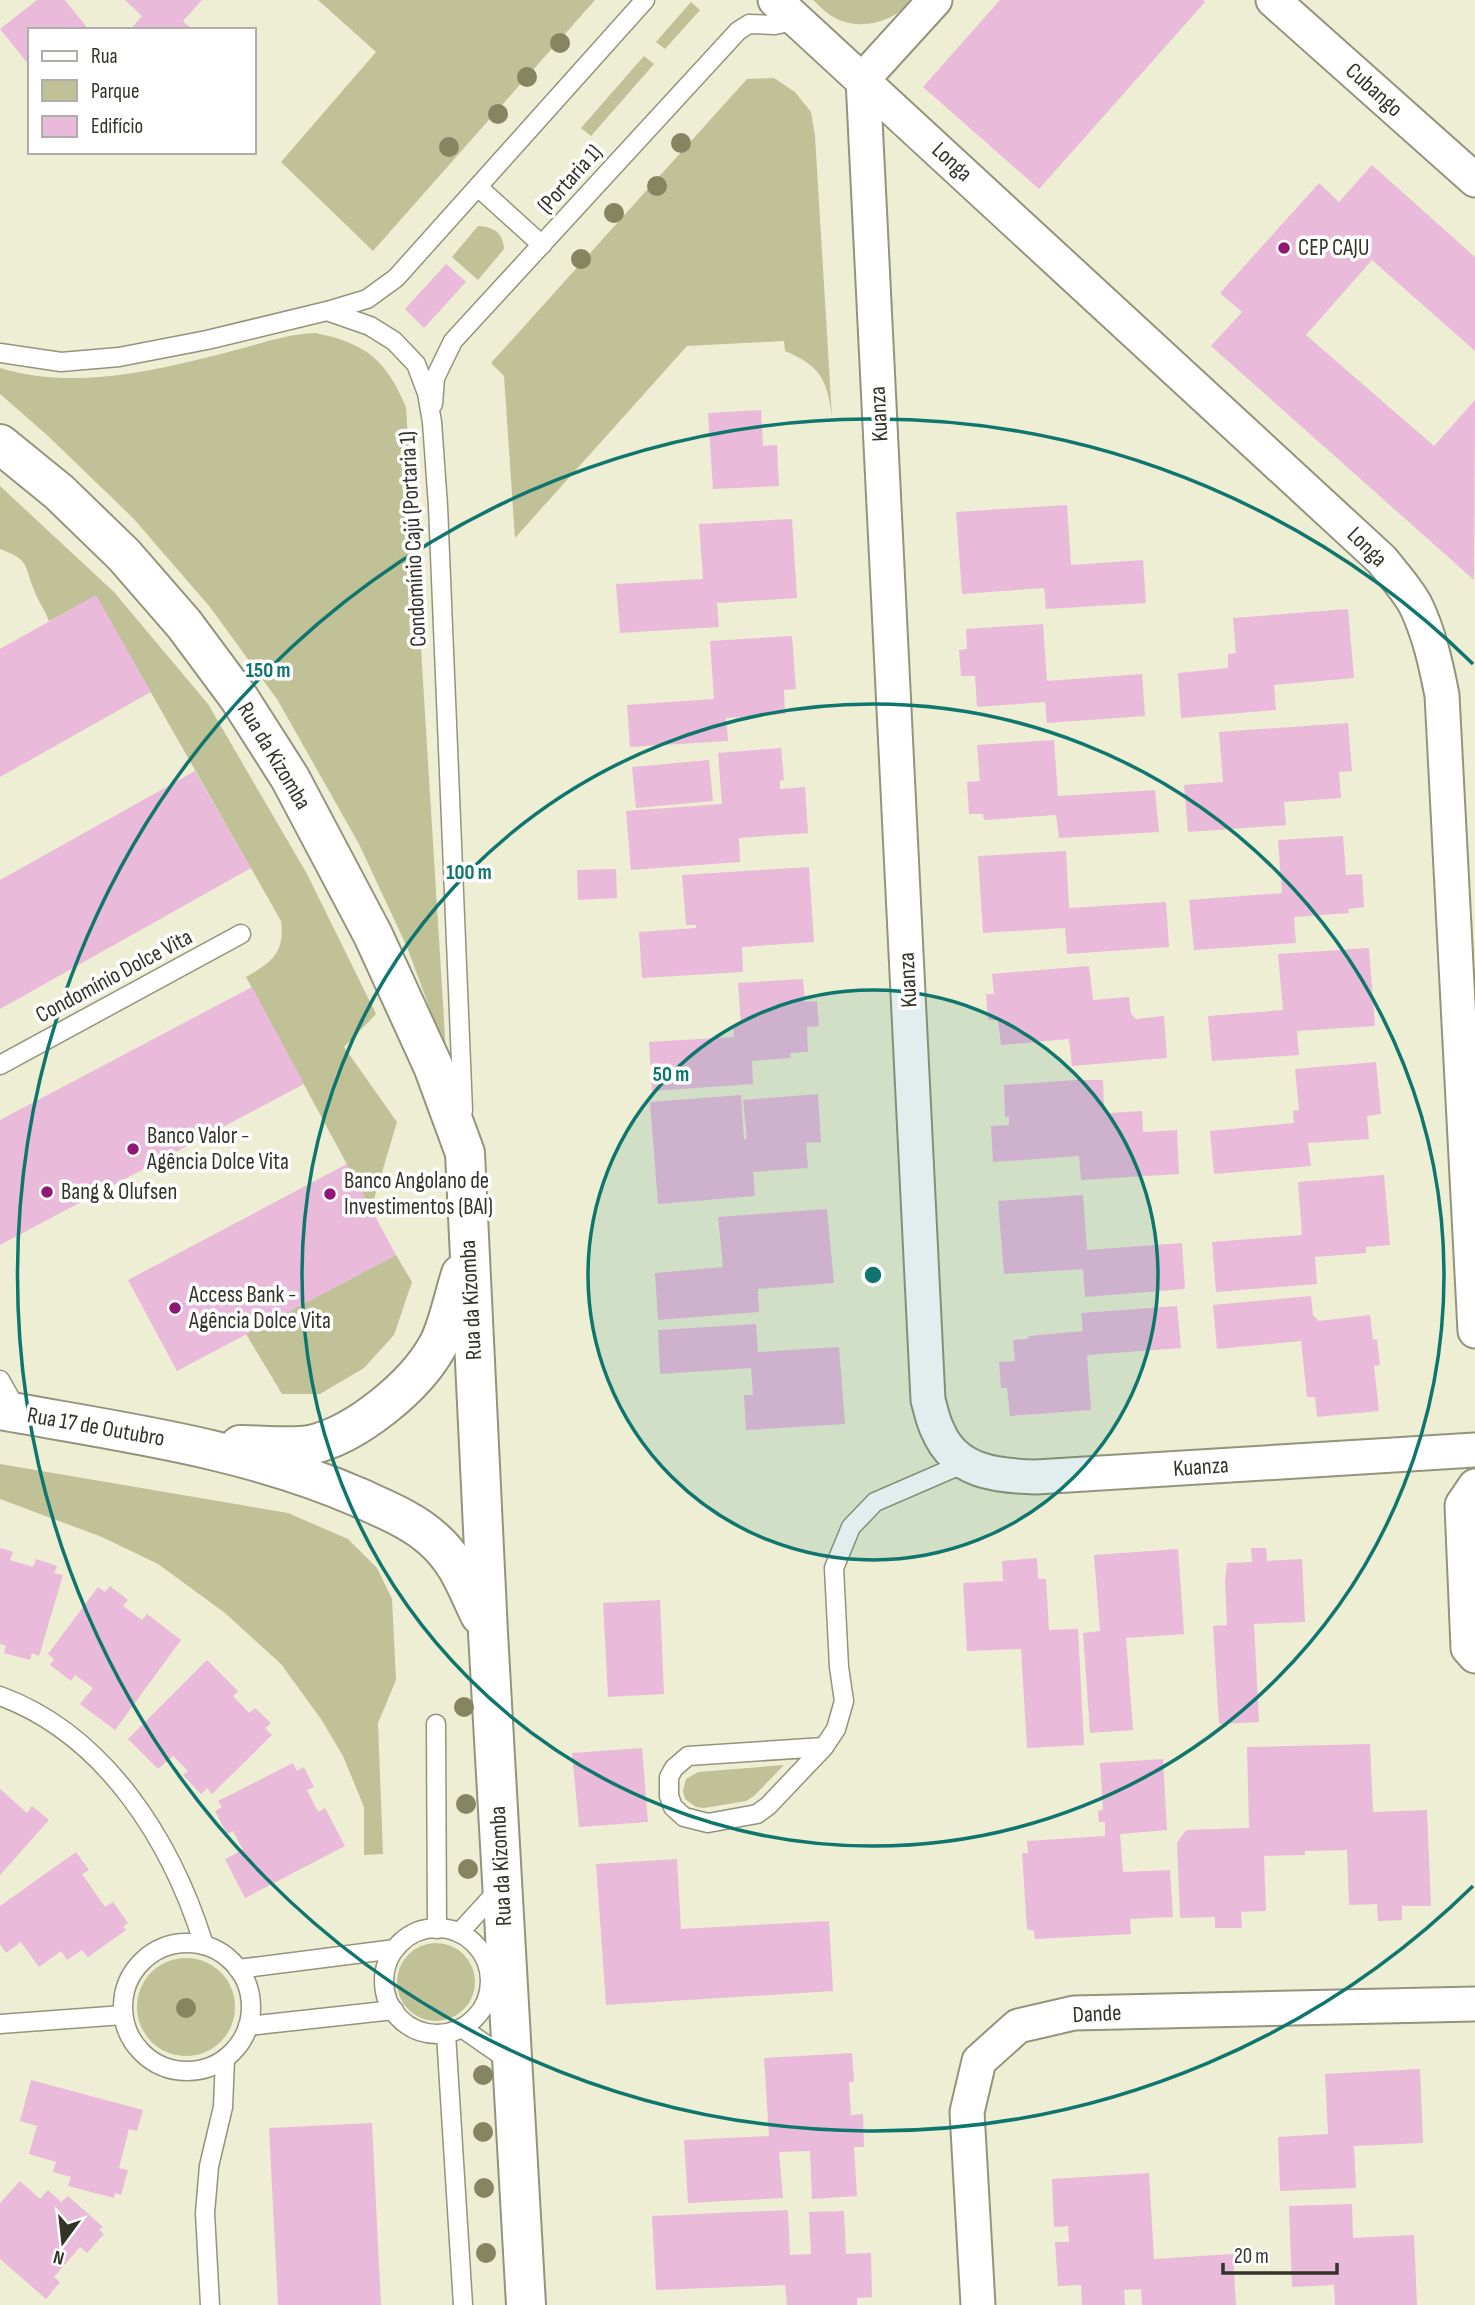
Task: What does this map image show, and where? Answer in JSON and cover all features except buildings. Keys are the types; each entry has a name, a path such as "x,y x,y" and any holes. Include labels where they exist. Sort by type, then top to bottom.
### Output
{"main road":[{"name":"Rua da Kizomba","path":"0,444 59,492 124,555 184,624 239,698 290,778 373,935 433,1066 465,1153 488,1633 526,2305"},
{"path":"193,1444 309,1445 341,1434 376,1411 409,1386 439,1344 468,1252"},
{"name":"Rua 17 de Outubro","path":"9,1411 193,1444"},
{"path":"193,1444 324,1482 401,1516 432,1538 455,1561 488,1633"}],"street":[{"path":"863,79 935,0"},
{"name":"Cubango","path":"1273,0 1475,180"},
{"name":"Longa","path":"786,10 1382,559 1415,604 1427,636 1441,695 1475,1331"},
{"name":"Kuanza","path":"863,79 928,1400 938,1432 949,1450 983,1473 1036,1478 1475,1450"},
{"path":"1475,1486 1462,1505 1468,1648 1475,1656"},
{"name":"Dande","path":"978,2305 967,2112 979,2061 1018,2026 1074,2013 1475,2004"}],"lane":[{"path":"0,353 61,362 119,357 207,340 367,299 396,278 645,0"},
{"name":"(Portaria 1)","path":"432,422 435,378 453,341 738,31 749,24 775,25 786,10"},
{"path":"478,187 542,245"},
{"name":"Condomínio Cajú (Portaria 1)","path":"327,311 370,326 394,341 416,364 432,422 465,1153"},
{"name":"Condomínio Dolce Vita","path":"0,1065 241,934"},
{"path":"0,1380 9,1411"},
{"path":"824,1747 688,1756 674,1768 669,1777 669,1796 673,1807 684,1817 708,1823 757,1814 768,1806 824,1747 836,1729 844,1702 839,1667 834,1568 851,1527 875,1502 965,1463"},
{"path":"0,1696 13,1700 74,1736 131,1795 166,1851 194,1910 204,1945"},
{"path":"436,1724 437,1929"},
{"path":"459,1933 502,1885"},
{"path":"437,1929 459,1933 484,1955 490,1988 485,2004 475,2018 454,2031 430,2034 412,2028 398,2017 388,2001 384,1983 386,1965 395,1949 408,1937 425,1930 437,1929"},
{"path":"188,1943 204,1945 219,1952 238,1969 250,1993 251,2012 248,2026 238,2046 225,2059 208,2068 176,2070 146,2057 135,2045 127,2031 123,1999 134,1970 145,1959 173,1944 188,1943"},
{"path":"238,1969 395,1949"},
{"path":"248,2026 394,2010"},
{"path":"0,2024 123,2015"},
{"path":"454,2031 513,2063"},
{"path":"454,2031 463,2305"},
{"path":"210,2305 205,2213 209,2166 223,2106 225,2059"}],"green space":[{"path":"318,0 595,0 373,251 281,162 376,52"},
{"path":"813,0 913,0 885,20 863,24 841,20"},
{"path":"691,2 700,10 665,49 656,42"},
{"path":"644,56 654,64 591,136 581,128"},
{"path":"774,78 795,92 811,112 815,136 832,417 828,393 820,376 807,362 785,351 784,341 687,346 515,538 504,376 491,363 747,79"},
{"path":"478,226 496,232 502,238 504,249 478,280 452,257"},
{"path":"315,333 348,342 372,356 391,377 406,407 446,1052 407,947 359,844 277,699 210,607 133,518 0,394 0,368 57,378 116,375 175,365 283,337"},
{"path":"0,486 114,592 208,704 307,874 376,1014 344,1047 397,1122 371,1209 246,977 270,961 279,949 281,921 96,596 49,621 24,564 17,557 0,549"},
{"path":"396,1255 412,1282 394,1335 364,1368 320,1394 282,1394 246,1334"},
{"path":"0,1464 288,1513 348,1539 377,1568 392,1599 396,1680 378,1723 383,1854 364,1855 364,1807 343,1756 321,1719 281,1664 225,1613 158,1564 102,1537 0,1499"},
{"path":"784,1765 746,1801 704,1808 696,1807 685,1799 683,1791 686,1779 698,1772"},
{"path":"436,1943 451,1946 464,1954 472,1967 475,1982 472,1997 464,2010 451,2018 436,2021 421,2018 408,2010 400,1997 397,1982 400,1967 408,1954 421,1946"},
{"path":"186,1958 205,1962 220,1973 231,1988 235,2007 231,2026 220,2041 205,2052 186,2056 167,2052 152,2041 141,2026 137,2007 141,1988 152,1973 167,1962"}],"place":[{"name":"CEP CAJU","path":"1284,248"},
{"name":"Banco Valor - Agência Dolce Vita","path":"133,1149"},
{"name":"Bang & Olufsen","path":"47,1192"},
{"name":"Banco Angolano de Investimentos (BAI)","path":"330,1194"},
{"name":"Access Bank - Agência Dolce Vita","path":"175,1308"}]}
